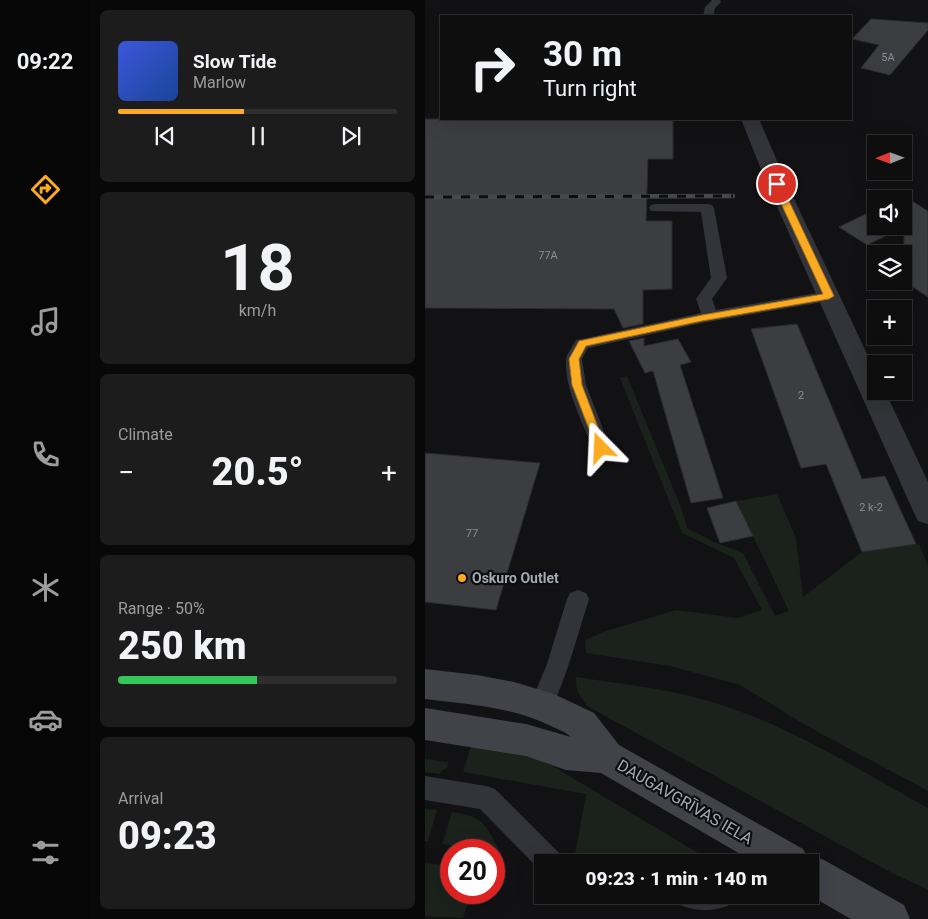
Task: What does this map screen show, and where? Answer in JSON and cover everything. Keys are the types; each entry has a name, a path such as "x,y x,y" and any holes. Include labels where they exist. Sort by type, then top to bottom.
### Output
{"main road":[{"name":"DAUGAVGRĪVAS IELA","path":"425,684 477,690 542,705 582,724 606,757 776,854"},
{"name":"DAUGAVGRĪVAS IELA","path":"425,724 526,740 566,754 606,757"},
{"path":"819,879 891,919"}],"street":[{"path":"750,120 777,184 829,296 921,480 928,513"}],"lane":[{"path":"708,15 711,7 716,2"},
{"path":"656,208 707,208 719,278 704,299 710,316"},
{"path":"601,448 577,385 574,359 582,344 710,316 829,296"},
{"path":"542,705 559,664 578,599"},
{"path":"425,788 486,798 541,854"}],"shaded area":[{"path":"627,376 682,510 687,528 714,542 743,553 775,616 789,611 736,501 777,494 796,538 803,597 862,552 919,544 928,566 928,791 807,726 740,685 670,666 586,653 585,640 606,631 676,610 738,618 762,610 734,558 682,533 620,378"},
{"path":"576,677 638,686 699,698 739,711 811,743 928,808 928,890 892,873 587,706 577,691"},
{"path":"472,742 534,755 700,854 575,854 586,794 463,772"},
{"path":"425,759 448,762 447,768 441,771 440,774 425,772"},
{"path":"425,809 437,810 428,841 425,841"},
{"path":"452,812 478,820 493,839 444,839"},
{"path":"425,863 440,865 440,904 467,904 463,918 425,916"}],"building":[{"path":"871,19 928,23 928,30 890,75 861,68 879,45 852,39"},
{"path":"425,119 673,120 673,159 648,159 646,221 672,221 672,289 643,290 643,324 623,328 614,309 425,308"},
{"path":"912,201 928,211 928,297 912,286 912,245 904,245 904,235 912,235"},
{"path":"867,213 867,235 888,235 867,245 839,227"},
{"path":"797,324 862,479 885,476 916,544 862,552 826,464 801,468 751,329"},
{"path":"644,338 644,346 678,339 691,362 680,365 723,498 691,503 653,371 645,373 629,341"},
{"path":"425,453 540,463 496,610 425,602"},
{"path":"736,501 753,536 720,543 707,508"}],"railway":[{"path":"425,197 733,196"}],"place":[{"name":"Oskuro Outlet","path":"462,578"}],"route":[{"path":"601,448 577,385 574,359 582,344 702,318 829,296 777,184"}]}
